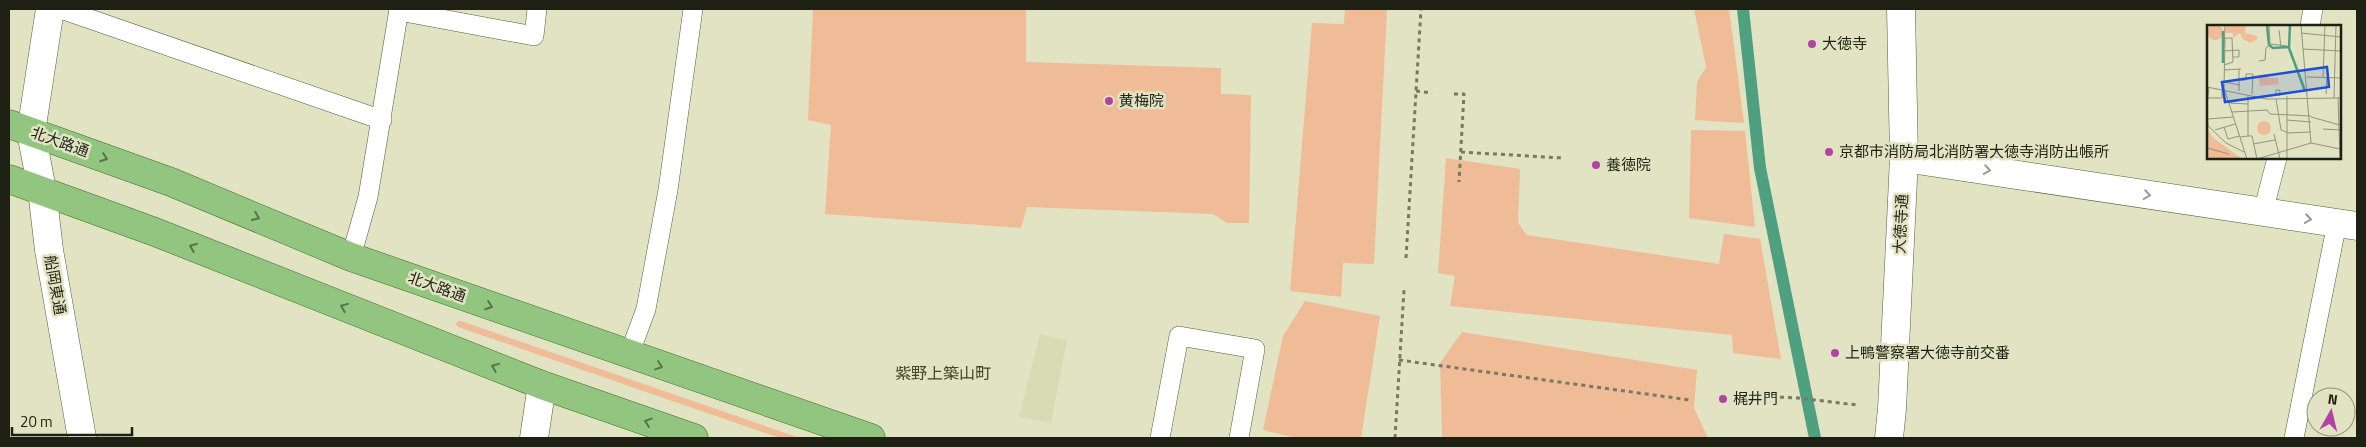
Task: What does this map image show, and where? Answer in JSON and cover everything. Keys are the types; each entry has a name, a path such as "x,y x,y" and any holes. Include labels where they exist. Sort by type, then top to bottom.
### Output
{"main road":[{"name":"北大路通","path":"20,128 171,182 351,256 629,355 871,438"},
{"path":"9,179 155,232 542,385 694,438"}],"street":[{"path":"20,128 50,9"},
{"name":"大徳寺通","path":"1889,438 1904,158 1901,9"},
{"name":"船岡東通","path":"20,128 42,190 49,250 82,438"},
{"path":"1904,158 2347,225"},
{"path":"534,438 542,385"}],"lane":[{"path":"62,9 382,120"},
{"path":"351,256 368,197 399,10 534,36 537,9"},
{"path":"629,355 646,309 663,218 693,9"},
{"path":"2310,25 2313,9"},
{"path":"2263,212 2277,159"},
{"path":"2294,438 2347,225"},
{"path":"1160,438 1179,336 1255,349 1239,438"}],"path":[{"path":"1406,258 1422,9"},
{"path":"1416,91 1432,93"},
{"path":"1454,94 1464,94 1459,182"},
{"path":"1461,152 1563,158"},
{"path":"1394,438 1404,290"},
{"path":"1400,360 1690,400"},
{"path":"1756,396 1814,399 1892,410"}],"shaded area":[{"path":"813,9 1026,9 1026,62 1221,68 1221,94 1251,95 1249,223 1227,223 1213,214 1027,207 1021,228 825,214 831,125 808,120"},
{"path":"1345,9 1387,9 1374,264 1343,263 1341,297 1290,291 1312,23 1344,24"},
{"path":"1694,9 1729,9 1744,123 1695,120 1697,82 1706,67"},
{"path":"1691,130 1745,131 1755,227 1689,218"},
{"path":"1446,158 1520,169 1518,223 1527,235 1719,264 1724,234 1760,239 1781,359 1733,353 1732,335 1450,306 1455,276 1438,273"},
{"path":"1305,301 1380,316 1361,438 1296,438 1263,430 1283,336"},
{"path":"458,321 800,438 780,438 762,432 458,327 456,324"},
{"path":"1462,332 1697,370 1694,408 1708,438 1442,438 1440,363"},
{"path":"1040,334 1067,340 1051,423 1019,417"}],"waterway":[{"path":"1743,9 1760,168 1815,438"}],"place":[{"name":"大徳寺","path":"1812,44"},
{"name":"黄梅院","path":"1109,101"},
{"name":"京都市消防局北消防署大徳寺消防出帳所","path":"1829,152"},
{"name":"養徳院","path":"1596,165"},
{"name":"上鴨警察署大徳寺前交番","path":"1835,353"},
{"name":"梶井門","path":"1723,399"}],"district":[{"name":"紫野上築山町","path":"943,373"}]}
